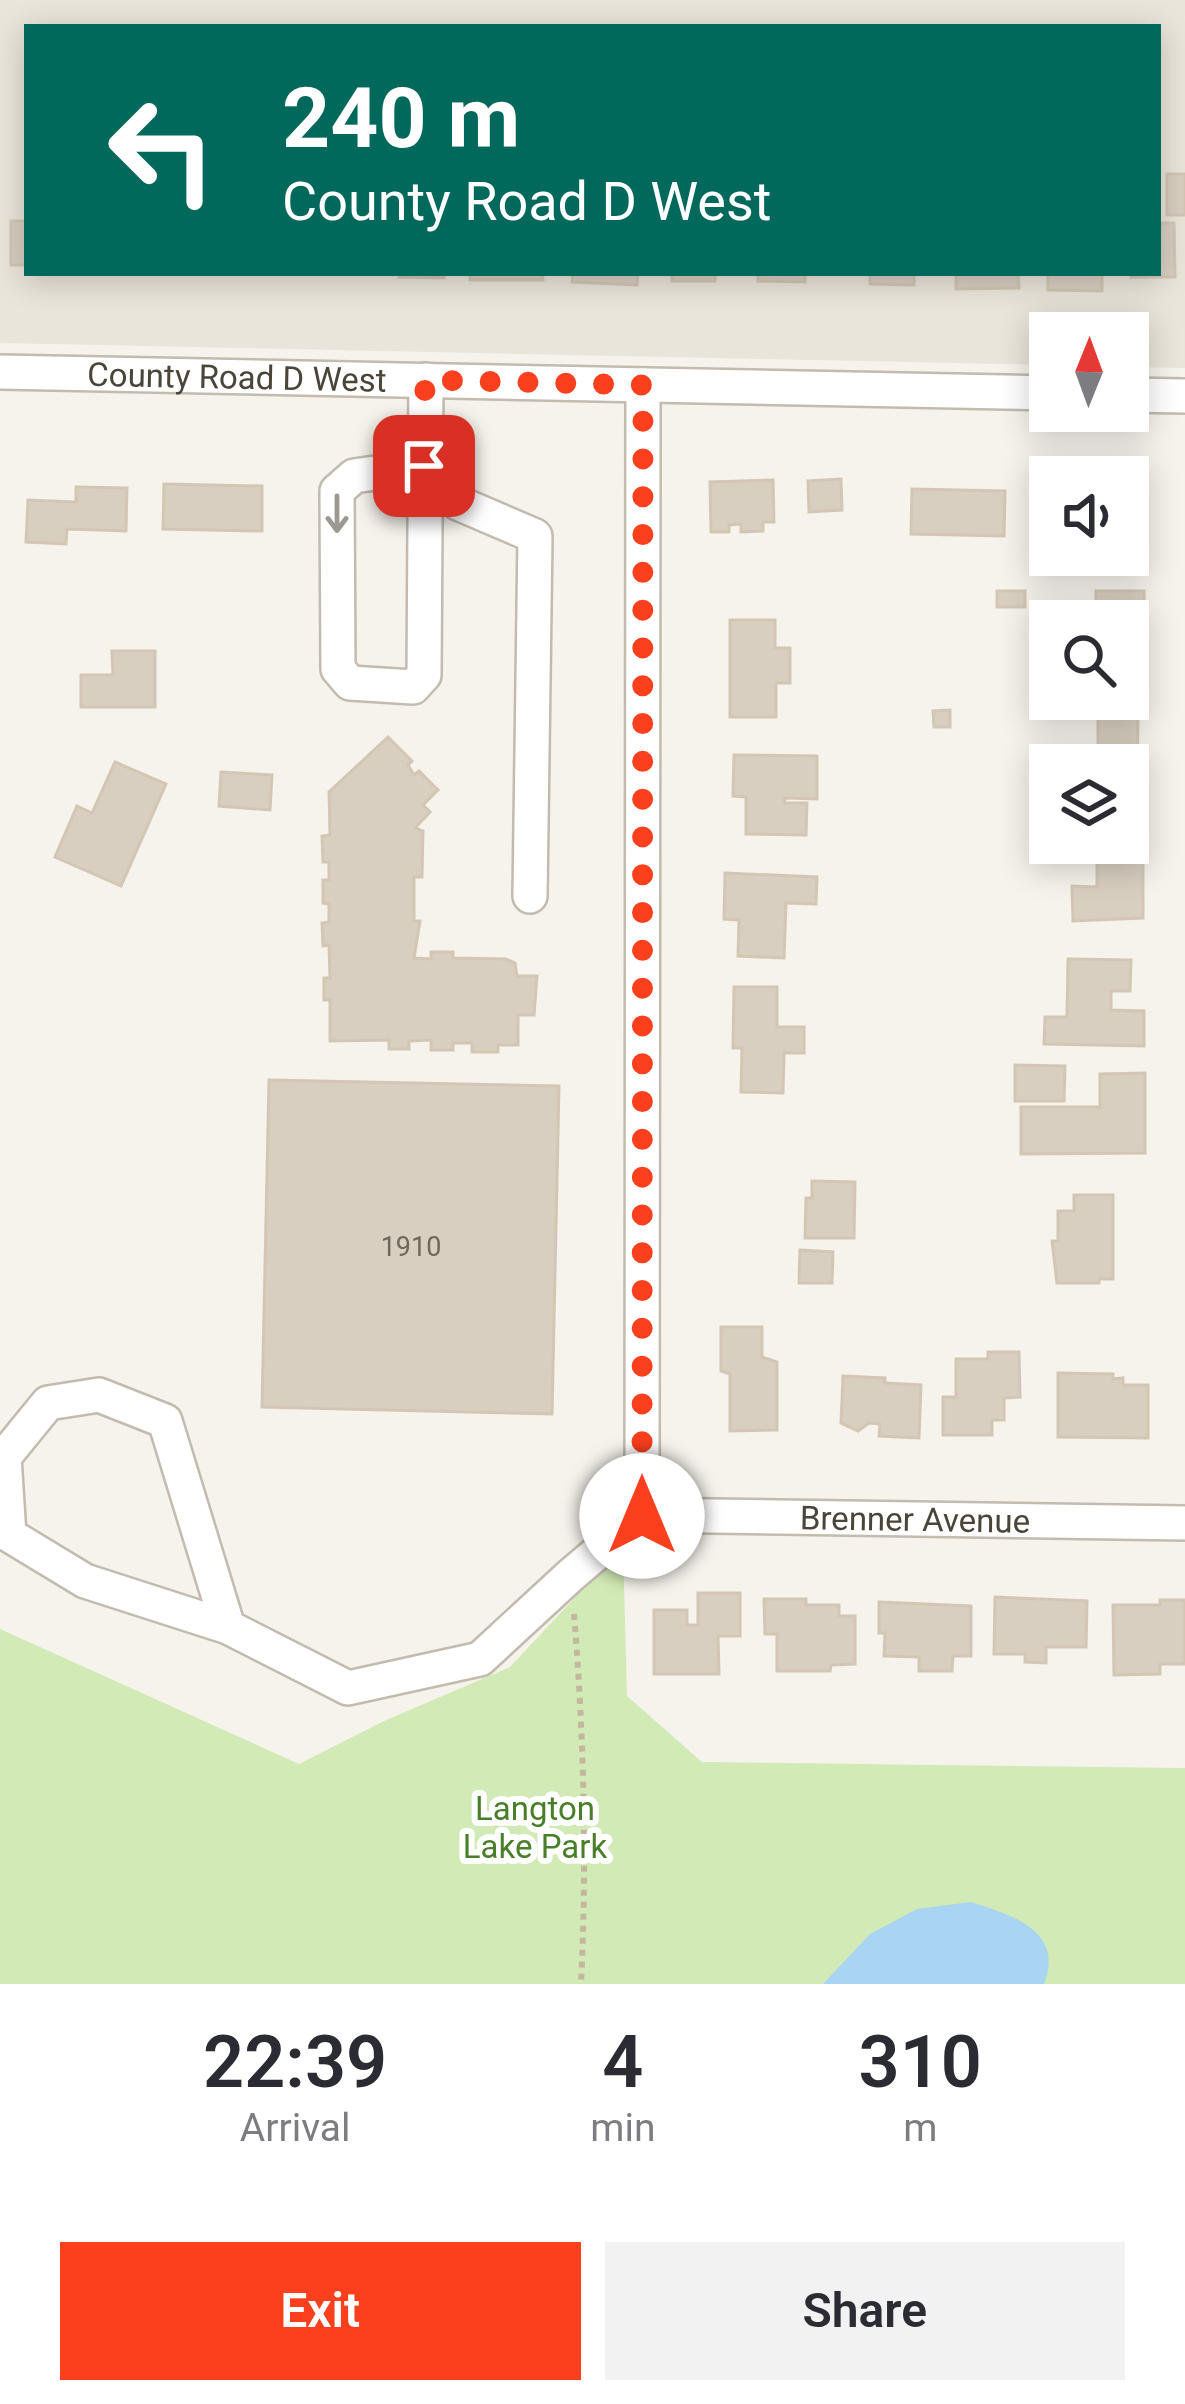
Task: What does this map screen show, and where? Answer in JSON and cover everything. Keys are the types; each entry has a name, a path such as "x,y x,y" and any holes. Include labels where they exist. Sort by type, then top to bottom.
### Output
{"street":[{"name":"County Road D West","path":"0,372 1029,393"},
{"path":"424,466 354,476 337,490 338,669 350,683 413,687 424,675 425,380"},
{"path":"228,1627 165,1421 99,1395 48,1403 4,1457 9,1535 85,1581 228,1627 348,1688 480,1659 642,1516 643,385"},
{"path":"1149,395 1185,396"},
{"path":"424,466 458,502 535,536 530,896"},
{"name":"Brenner Avenue","path":"642,1516 1185,1523"}],"path":[{"path":"571,1574 580,1677 581,1984"}],"shaded area":[{"path":"0,0 1185,0 1185,368 1149,367 1149,312 1029,312 1029,365 0,343"}],"green space":[{"name":"Langton Lake Park","path":"623,1546 627,1696 702,1762 1185,1768 1185,1984 0,1984 0,1629 299,1764 510,1667"}],"water":[{"path":"971,1902 1017,1919 1041,1938 1049,1966 1044,1984 823,1984 870,1934 917,1909"}],"building":[{"path":"1167,174 1185,174 1185,215 1167,215"},
{"path":"11,221 24,221 24,265 11,265"},
{"path":"1161,223 1174,223 1175,277 1131,277 1161,276"},
{"path":"470,276 542,276 543,280 470,280"},
{"path":"573,276 638,276 637,285 572,282"},
{"path":"672,276 715,276 715,281 672,281"},
{"path":"758,276 805,276 805,282 758,281"},
{"path":"870,276 914,276 914,285 870,284"},
{"path":"956,276 1018,276 1019,288 956,289"},
{"path":"1048,276 1102,276 1102,291 1048,290"},
{"path":"841,479 842,510 809,512 808,481"},
{"path":"773,480 774,522 763,522 763,531 741,532 741,524 729,525 729,532 711,532 710,482"},
{"path":"164,484 262,486 262,531 163,529"},
{"path":"76,487 127,488 126,531 67,529 66,544 26,542 28,500 76,502"},
{"path":"912,489 1005,491 1004,536 911,534"},
{"path":"997,591 1025,591 1025,607 997,607"},
{"path":"1096,591 1144,591 1144,600 1096,600"},
{"path":"730,620 775,620 775,648 790,648 790,683 776,683 776,717 730,717"},
{"path":"112,651 155,651 155,707 81,707 81,675 113,675"},
{"path":"950,710 950,727 934,727 933,711"},
{"path":"1098,720 1138,720 1138,744 1098,744"},
{"path":"388,737 412,761 408,765 414,775 419,771 438,790 423,805 430,812 415,828 423,831 422,877 414,877 414,921 420,921 414,958 453,952 453,958 506,959 515,963 517,976 537,976 534,1015 518,1015 518,1045 498,1045 498,1052 472,1052 472,1043 453,1043 453,1050 431,1050 431,1040 409,1041 409,1049 389,1049 389,1040 330,1041 330,1000 324,1000 324,978 330,978 329,945 323,946 322,923 329,922 323,880 329,880 329,862 323,862 322,836 330,835 329,792"},
{"path":"734,755 817,756 817,799 784,798 785,803 807,803 806,835 746,834 746,797 733,796"},
{"path":"115,762 166,784 121,886 55,857 77,806 92,813"},
{"path":"221,772 272,775 270,810 219,806"},
{"path":"1097,864 1143,864 1143,918 1073,921 1072,886 1097,887"},
{"path":"725,873 817,877 816,904 786,903 784,958 738,956 739,920 724,919"},
{"path":"1068,959 1131,960 1130,991 1111,991 1111,1010 1144,1011 1144,1046 1044,1044 1045,1017 1067,1017"},
{"path":"734,987 777,987 777,1027 804,1027 804,1053 784,1053 783,1093 741,1092 742,1048 733,1048"},
{"path":"1015,1065 1065,1066 1064,1101 1015,1101"},
{"path":"1145,1073 1145,1153 1021,1154 1021,1107 1100,1107 1100,1074"},
{"path":"269,1080 559,1086 552,1414 262,1407"},
{"path":"812,1181 855,1182 854,1238 805,1238 806,1198 812,1198"},
{"path":"1074,1195 1113,1195 1113,1279 1057,1283 1052,1241 1058,1241 1058,1211 1074,1211"},
{"path":"800,1250 833,1252 832,1283 799,1283"},
{"path":"721,1327 762,1327 762,1357 777,1362 777,1430 730,1431 730,1374 721,1371"},
{"path":"988,1352 1019,1352 1020,1397 1004,1398 1004,1420 992,1420 992,1435 943,1435 943,1397 956,1397 956,1359 988,1359"},
{"path":"1058,1373 1113,1374 1113,1379 1123,1378 1123,1385 1148,1385 1148,1438 1058,1437"},
{"path":"843,1376 921,1385 919,1438 879,1436 880,1424 869,1423 858,1431 841,1423"},
{"path":"698,1593 740,1593 740,1636 718,1636 719,1674 654,1674 654,1610 687,1610 687,1625 698,1625"},
{"path":"995,1597 1087,1601 1086,1647 1046,1647 1046,1663 1025,1662 1025,1654 994,1654"},
{"path":"764,1599 839,1605 839,1616 855,1616 855,1664 831,1665 830,1671 777,1671 777,1634 765,1634"},
{"path":"1160,1600 1185,1600 1185,1664 1160,1664 1160,1674 1114,1675 1113,1605 1160,1605"},
{"path":"879,1602 971,1606 971,1656 953,1656 952,1671 919,1671 919,1657 884,1656"}],"route":[{"path":"424,466 425,380 643,385 642,1516"}]}
